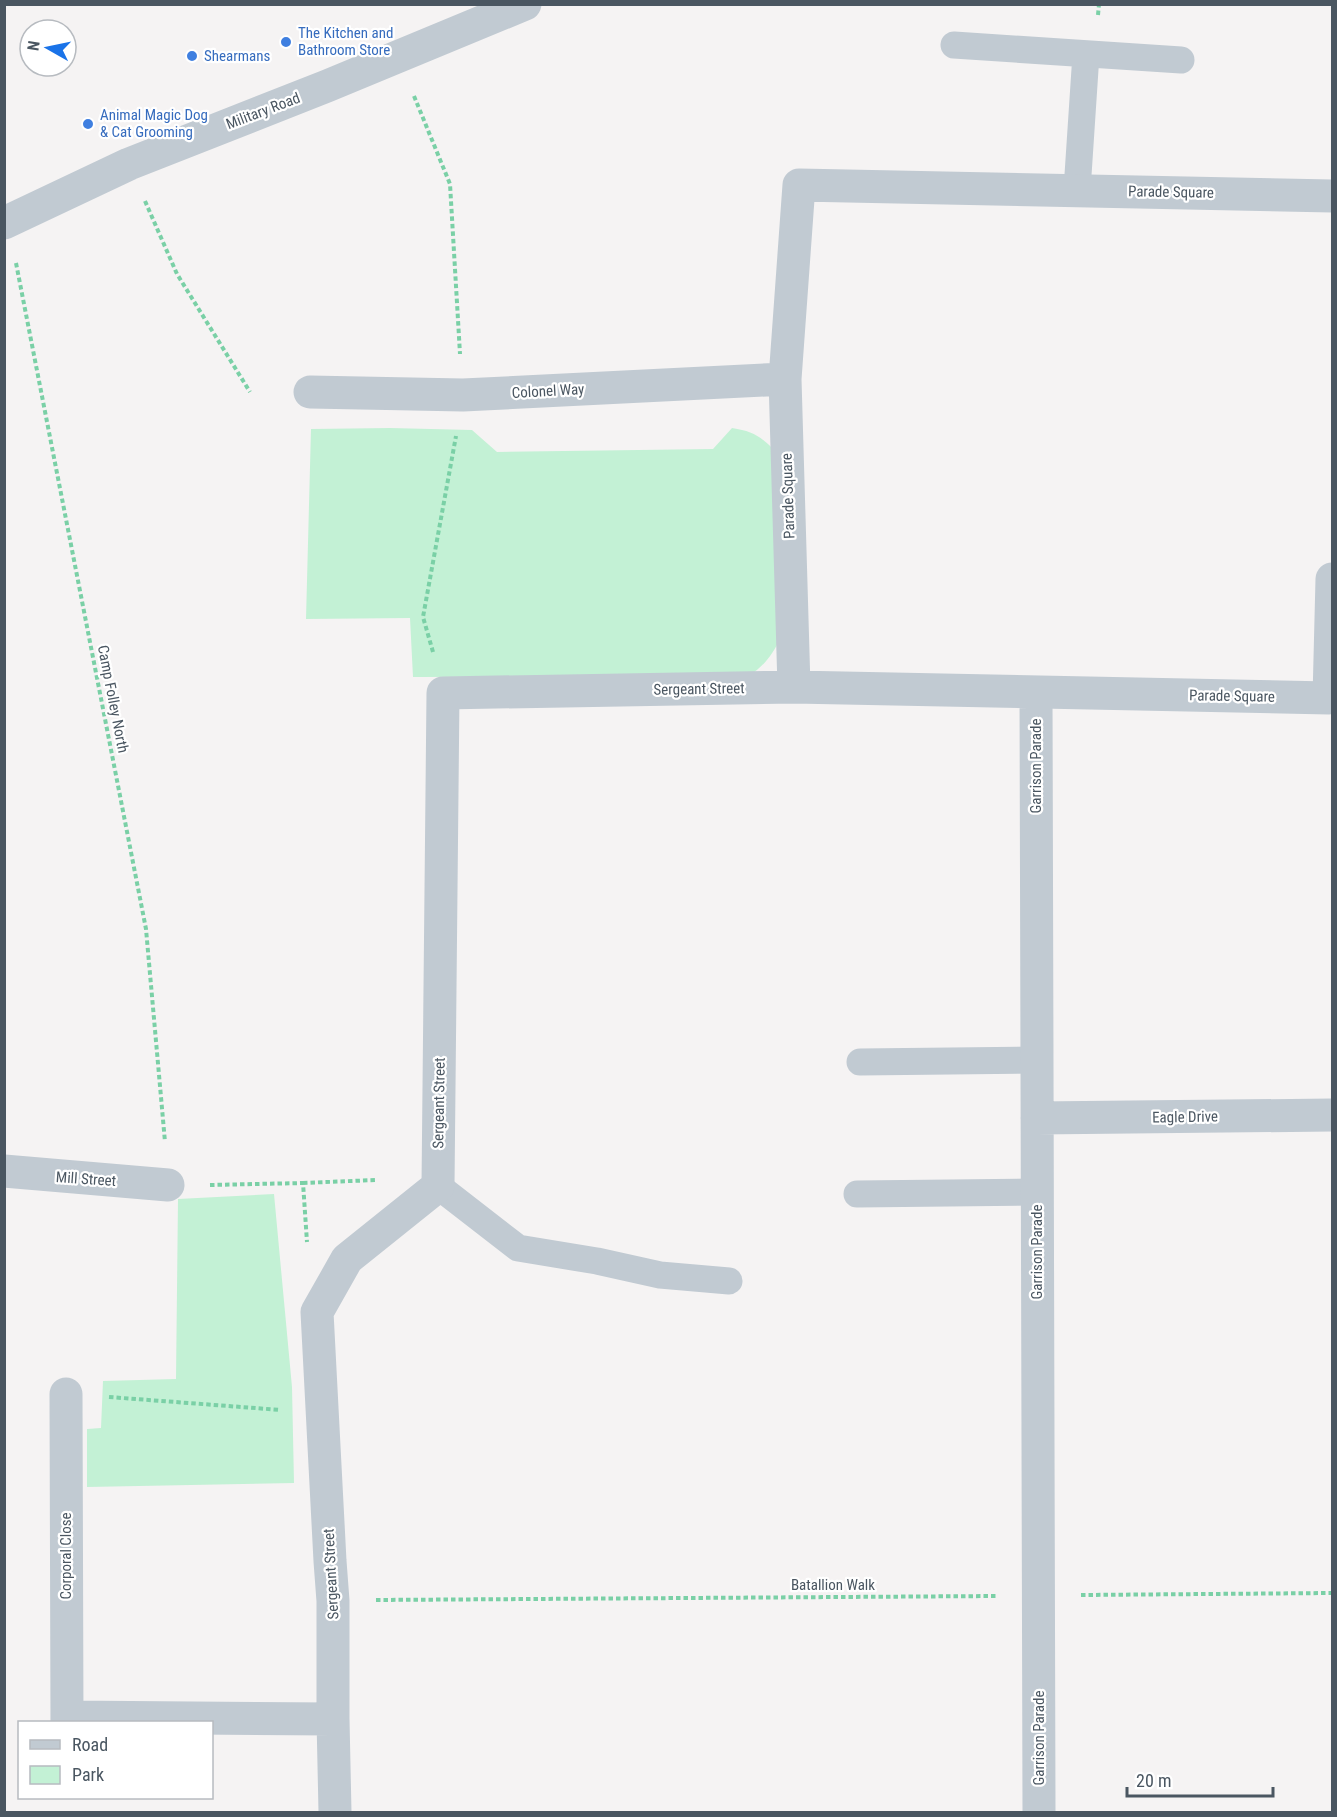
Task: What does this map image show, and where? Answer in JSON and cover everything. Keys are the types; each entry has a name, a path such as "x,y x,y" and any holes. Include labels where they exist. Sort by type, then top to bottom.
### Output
{"street":[{"name":"Military Road","path":"6,222 129,164 327,86 525,4"},
{"name":"Parade Square","path":"1332,196 799,184 785,379 794,687 1329,698 1332,579"},
{"name":"Colonel Way","path":"310,392 463,395 785,379"},
{"name":"Sergeant Street","path":"335,1812 333,1600 317,1312 347,1259 438,1182 443,693 794,687"},
{"name":"Garrison Parade","path":"1036,692 1039,1812"},
{"name":"Eagle Drive","path":"1037,1118 1332,1115"},
{"name":"Mill Street","path":"4,1171 168,1185"},
{"name":"Corporal Close","path":"66,1394 67,1720 333,1719"}],"lane":[{"path":"954,45 1181,60"},
{"path":"1077,190 1086,54"},
{"path":"860,1062 1036,1060"},
{"path":"438,1182 518,1248 597,1261 660,1275 729,1281"},
{"path":"857,1194 1037,1192"}],"path":[{"path":"129,164 177,274 250,392"},
{"name":"Camp Folley North","path":"6,222 146,929 168,1185"},
{"path":"168,1185 438,1182"},
{"path":"303,1183 307,1257 347,1259"},
{"path":"66,1394 323,1413"},
{"name":"Batallion Walk","path":"333,1600 1332,1593"}],"green space":[{"path":"732,428 750,432 759,437 772,448 781,637 775,649 768,659 749,676 413,677 410,618 306,619 311,429 472,430 497,452 713,449"},
{"path":"274,1194 292,1387 294,1483 87,1487 87,1429 101,1428 103,1381 176,1379 178,1199"}],"place":[{"name":"The Kitchen and Bathroom Store","path":"286,42"},
{"name":"Shearmans","path":"192,56"},
{"name":"Animal Magic Dog & Cat Grooming","path":"88,124"}]}
